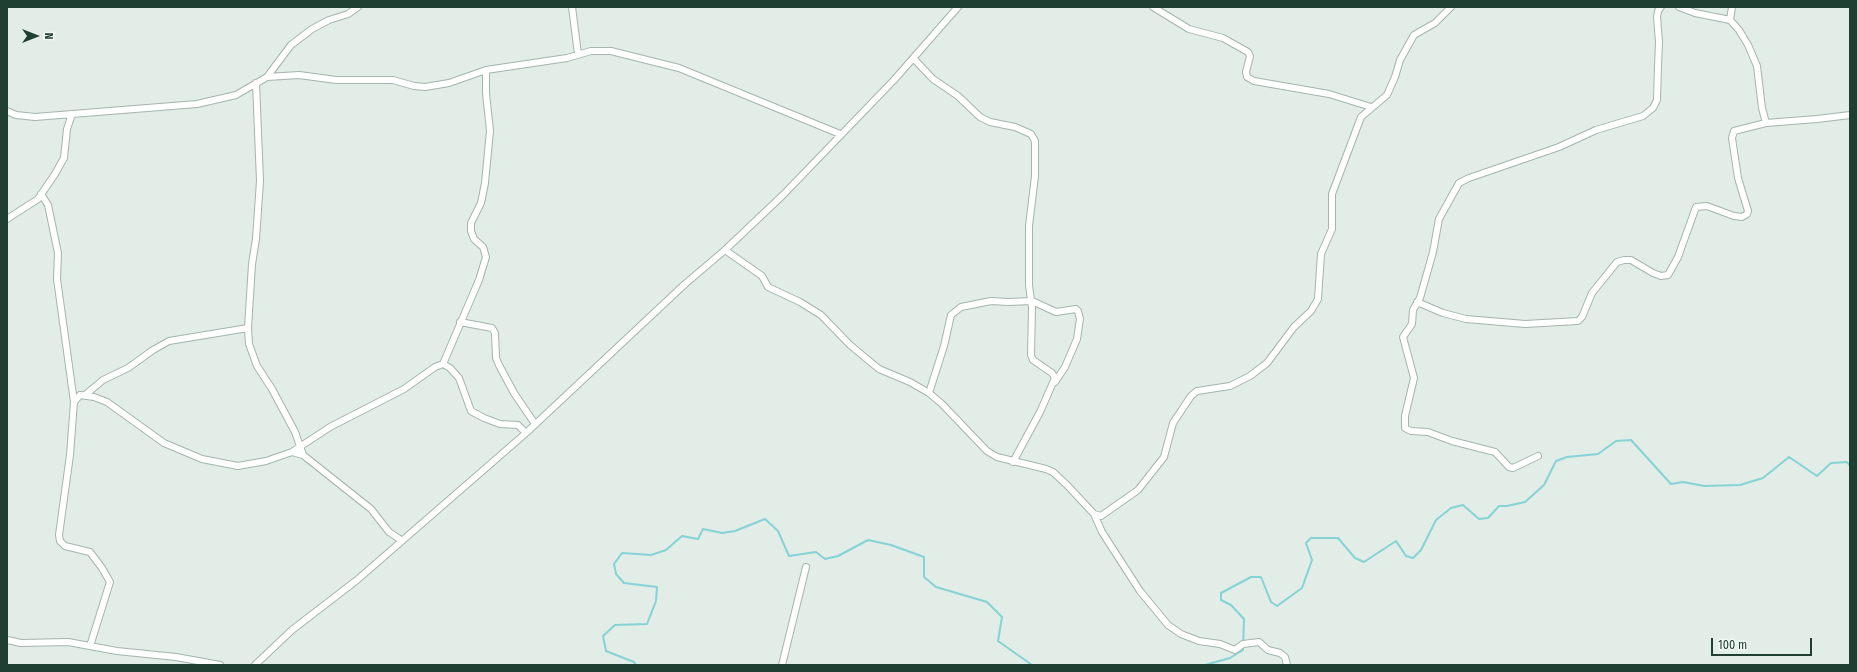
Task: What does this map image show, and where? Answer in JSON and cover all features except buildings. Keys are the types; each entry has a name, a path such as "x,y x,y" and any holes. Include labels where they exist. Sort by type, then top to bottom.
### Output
{"street":[{"path":"7,110 16,115 35,118 197,104 236,95 267,77 291,45 307,33 329,20 348,14 358,7"},
{"path":"572,7 578,54"},
{"path":"255,665 292,630 357,580 401,540 526,433 725,250 782,195 914,59 958,7"},
{"path":"1153,7 1189,29 1223,38 1248,52 1250,56 1246,72 1247,77 1254,81 1329,94 1371,107"},
{"path":"1094,514 1101,516 1105,514 1138,490 1164,457 1173,423 1191,396 1197,391 1230,386 1250,376 1267,363 1294,327 1311,311 1318,299 1321,254 1332,229 1332,194 1361,117 1387,95 1396,76 1400,60 1414,34 1436,23 1451,7"},
{"path":"1538,456 1514,468 1509,467 1495,452 1452,441 1428,432 1411,431 1405,428 1405,416 1414,378 1402,337 1412,324 1413,310 1420,298 1433,252 1439,219 1459,183 1469,178 1559,147 1596,130 1643,116 1653,108 1657,100 1659,42 1657,17 1658,11 1661,7"},
{"path":"1679,7 1695,13 1730,20 1739,30 1748,45 1757,66 1762,108 1766,123"},
{"path":"1730,20 1732,7"},
{"path":"267,77 299,75 336,80 392,80 414,86 425,87 449,83 486,70 599,50 619,52 679,68 840,134"},
{"path":"914,59 933,79 963,100 980,117 990,122 1015,127 1031,134 1035,141 1036,176 1029,226 1029,284 1032,301 1031,355 1040,366 1054,376 1055,382"},
{"path":"443,364 479,280 486,257 483,247 474,239 470,231 471,222 481,203 485,183 490,131 485,86 486,70"},
{"path":"256,83 259,204 252,264 248,328 249,344 257,366 272,388 301,446 303,455"},
{"path":"7,219 24,210 41,194 64,158 67,129 72,114"},
{"path":"1417,302 1443,313 1466,319 1525,324 1578,321 1582,317 1592,293 1617,262 1631,260 1653,273 1661,276 1668,275 1678,257 1696,207 1707,206 1734,216 1742,217 1747,214 1746,203 1738,178 1732,138 1734,131 1766,123 1817,119 1850,114"},
{"path":"41,194 48,205 58,253 57,279 74,402 70,455 59,534 60,541 65,546 90,552 110,582 90,646"},
{"path":"725,250 762,276 768,287 800,302 821,315 850,345 879,369 910,382 929,393 942,404 987,451 997,457 1053,472 1094,514 1102,532 1140,591 1168,625 1181,634 1199,641 1220,644 1235,650 1243,644 1259,642 1268,650 1280,653 1285,658 1287,665"},
{"path":"929,393 944,346 948,323 951,315 961,307 991,301 1032,301 1056,312 1076,309 1080,319 1078,339 1065,368 1055,382 1013,462"},
{"path":"460,322 492,328 495,333 496,358 499,365 514,393 535,424"},
{"path":"74,402 77,397 85,395 103,380 128,368 153,350 169,341 248,328"},
{"path":"85,395 107,402 164,443 202,459 238,466 266,461 292,452 330,426 404,389 434,367 443,364 450,368 459,378 471,411 500,424 518,425 526,433"},
{"path":"292,452 303,455 371,509 389,532 401,540"},
{"path":"782,665 806,567"},
{"path":"7,640 21,643 68,642 176,657 220,665"}],"waterway":[{"path":"1205,665 1230,658 1243,650 1244,619 1231,605 1221,600 1221,593 1251,577 1261,577 1271,602 1277,606 1302,588 1312,560 1306,543 1311,538 1338,538 1355,558 1364,562 1396,541 1406,556 1413,558 1421,550 1436,520 1451,508 1463,505 1479,519 1488,518 1499,506 1507,506 1525,502 1544,485 1556,461 1567,457 1598,454 1616,441 1631,440 1671,484 1683,482 1704,486 1740,485 1763,478 1789,457 1817,476 1831,463 1847,462 1850,466"},
{"path":"636,665 634,662 606,651 603,636 615,625 647,624 656,601 657,587 624,583 616,574 614,564 622,553 651,555 666,550 682,536 698,539 703,529 722,533 735,531 765,519 778,531 789,556 816,552 825,559 838,556 868,540 891,545 924,557 924,577 936,587 987,602 1002,617 998,641 1032,665"}]}
